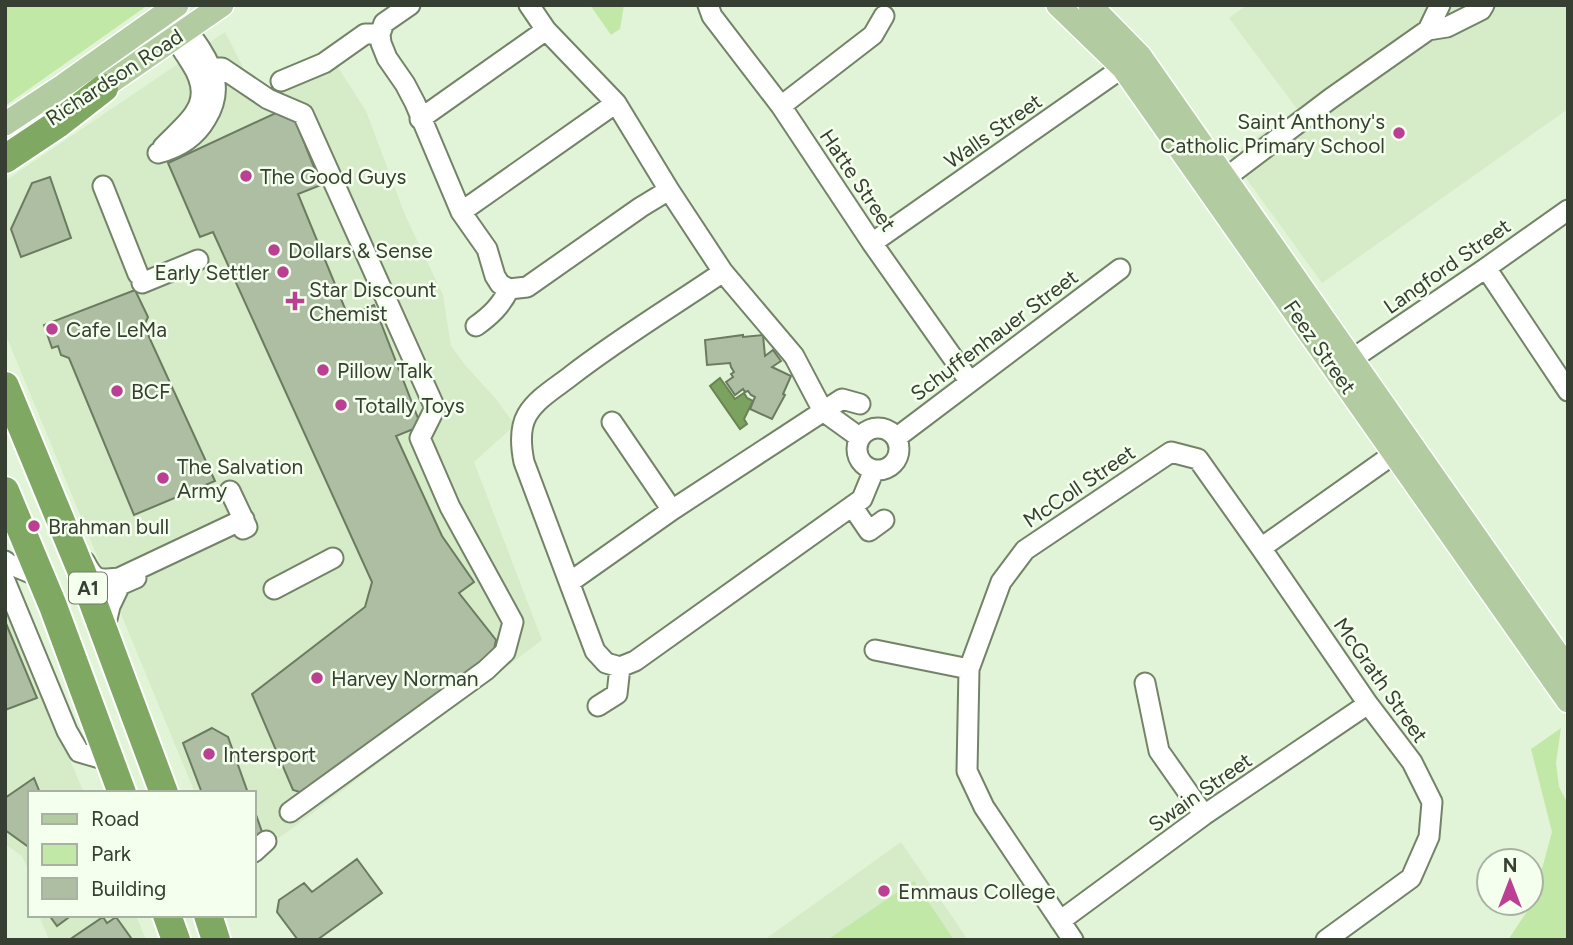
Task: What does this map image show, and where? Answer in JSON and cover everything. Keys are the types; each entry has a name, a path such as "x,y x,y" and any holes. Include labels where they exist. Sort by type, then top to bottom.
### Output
{"highway":[{"path":"5,159 59,123 104,88"},
{"name":"A1","path":"5,386 104,632 163,791"},
{"name":"A1","path":"5,491 121,791"},
{"path":"168,917 176,940"},
{"path":"209,917 216,940"}],"main road":[{"name":"Richardson Road","path":"5,147 104,88 222,5"},
{"name":"Feez Street","path":"1058,5 1131,62"},
{"name":"Feez Street","path":"1090,5 1402,448 1568,669"},
{"name":"Richardson Road","path":"5,124 171,10"},
{"name":"Feez Street","path":"1217,185 1352,359 1402,448 1568,701"}],"street":[{"path":"410,5 384,23 380,34 381,43 387,58 415,103 461,212 487,249 500,284 509,289 527,287 669,190"},
{"path":"529,5 546,30 616,103 723,272 794,356 823,411 859,437"},
{"name":"Hatte Street","path":"708,5 712,16 781,106 872,243 970,382"},
{"path":"1429,30 1440,5"},
{"path":"1217,185 1387,58 1429,30 1447,27 1484,5"},
{"path":"171,10 180,34 206,72 222,68 268,99 303,114 435,408 420,438 450,507 513,622 505,652 486,670 290,811"},
{"path":"781,106 873,35 884,16"},
{"path":"420,119 546,30"},
{"path":"281,81 324,63 365,34 380,34"},
{"name":"Walls Street","path":"872,243 1131,62"},
{"path":"461,212 616,103"},
{"path":"103,186 140,278 198,260"},
{"name":"Langford Street","path":"1352,359 1568,210"},
{"path":"1486,268 1568,391"},
{"name":"Schuffenhauer Street","path":"896,438 1120,269"},
{"path":"723,272 592,360 543,397 527,415 521,440 524,462 595,651 606,663 620,667 635,661 862,499 874,470"},
{"path":"476,326 500,305 509,289"},
{"path":"570,582 672,510 842,399 860,404"},
{"path":"612,422 672,510"},
{"path":"878,427 892,432 899,452 893,464 881,470 867,468 858,458 856,443 859,437 871,428 878,427"},
{"path":"26,437 41,462 86,564 92,575 99,579 118,578 245,523"},
{"path":"1261,548 1402,448"},
{"name":"McGrath Street","path":"1171,452 1198,459 1368,704 1412,762 1432,802 1429,837 1411,878 1325,940"},
{"name":"McColl Street","path":"1073,940 984,807 967,771 969,669 1001,582 1025,550 1171,452"},
{"path":"230,491 245,523"},
{"path":"852,506 869,531 884,520"},
{"path":"104,632 110,606 120,585 245,523"},
{"path":"274,589 333,558"},
{"path":"5,561 40,577"},
{"path":"5,581 67,731 79,752 110,761"},
{"path":"875,650 969,669"},
{"path":"598,706 617,694 620,667"},
{"path":"1144,682 1159,751 1204,814"},
{"name":"Swain Street","path":"1060,921 1204,814 1368,704"},
{"path":"146,741 165,765 175,791"}],"shaded area":[{"name":"Saint Anthony's Catholic Primary School","path":"1247,5 1568,5 1568,109 1322,283 1230,156 1297,109 1229,18"},
{"path":"225,32 251,83 279,91 337,66 366,111 405,215 443,295 451,346 515,425 474,462 542,640 286,833 256,852 256,791 194,791 5,333 5,181"},
{"path":"720,378 735,399 744,393 753,401 744,419 747,424 740,429 710,386"},
{"path":"5,605 83,791 28,791 28,869 22,856 5,844"},
{"name":"Emmaus College","path":"901,842 968,940 764,940"},
{"path":"40,917 137,917 146,940 49,940"}],"green space":[{"path":"5,5 148,5 5,106"},
{"path":"590,5 624,5 620,29 611,35"},
{"path":"1561,728 1556,763 1559,787 1568,804 1568,940 1508,940 1523,917 1545,917 1545,858 1552,832 1531,749"},
{"path":"914,881 954,940 827,940"}],"building":[{"path":"280,111 294,117 321,185 298,194 348,316 374,305 421,426 396,436 442,536 474,582 459,593 496,640 492,660 303,793 293,790 252,694 365,607 372,582 213,232 200,237 168,163"},
{"path":"50,177 71,238 21,257 11,229 32,183"},
{"path":"135,290 148,317 144,326 215,481 134,515 69,358 61,355 58,346 52,348 44,325"},
{"path":"763,335 765,356 773,350 781,361 772,367 791,376 783,394 785,395 772,419 750,409 755,397 748,391 743,389 735,395 726,382 733,377 730,363 707,365 705,340"},
{"path":"5,621 37,698 5,710"},
{"path":"212,728 228,737 247,791 201,791 183,743"},
{"path":"34,778 39,791 28,791 28,847 5,830 5,798"},
{"path":"256,815 262,832 256,836"},
{"path":"357,859 382,893 317,940 298,940 277,912 279,900 304,883 312,892"},
{"path":"50,917 69,917 57,926"},
{"path":"103,917 107,923 116,917 131,938 69,940"}],"place":[{"name":"Saint Anthony's Catholic Primary School","path":"1399,133"},
{"name":"The Good Guys","path":"246,176"},
{"name":"Dollars & Sense","path":"274,250"},
{"name":"Early Settler","path":"283,272"},
{"name":"Star Discount Chemist","path":"295,301"},
{"name":"Cafe LeMa","path":"52,329"},
{"name":"Pillow Talk","path":"323,370"},
{"name":"BCF","path":"117,391"},
{"name":"Totally Toys","path":"341,405"},
{"name":"The Salvation Army","path":"163,478"},
{"name":"Brahman bull","path":"34,526"},
{"name":"Harvey Norman","path":"317,678"},
{"name":"Intersport","path":"209,754"},
{"name":"Emmaus College","path":"884,891"}]}
